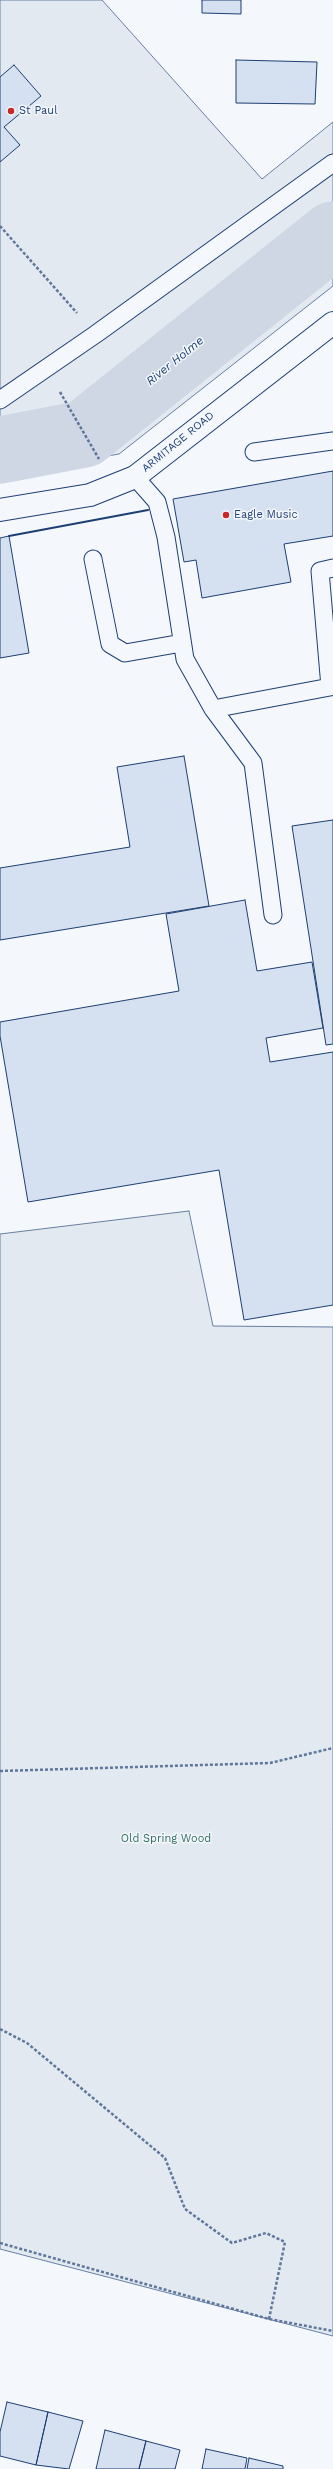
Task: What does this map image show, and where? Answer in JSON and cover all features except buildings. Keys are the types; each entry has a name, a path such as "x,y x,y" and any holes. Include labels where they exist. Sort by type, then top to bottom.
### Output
{"main road":[{"name":"ARMITAGE ROAD","path":"0,510 90,495 135,477 333,322"}],"lane":[{"path":"0,400 47,369 333,163"},
{"path":"254,452 333,441"},
{"path":"135,477 157,502 166,537 185,659 213,709 253,763 273,915"},
{"path":"93,559 110,644 125,653 182,643"},
{"path":"213,709 332,687 320,571 333,568"}],"path":[{"path":"0,226 96,334"},
{"path":"47,369 114,485"},
{"path":"0,1771 270,1763 333,1748"},
{"path":"0,2029 27,2043 165,2158 185,2209 232,2243 266,2233 285,2242 269,2320"},
{"path":"0,2243 269,2320 333,2331"}],"green space":[{"path":"0,0 102,0 262,179 333,122 333,286 119,454 0,475"},
{"name":"Old Spring Wood","path":"189,1211 213,1326 333,1327 333,2336 0,2249 0,1234"}],"waterway":[{"name":"River Holme","path":"0,450 84,434 333,235"}],"wall":[{"path":"9,536 148,510"}],"place":[{"name":"St Paul","path":"11,111"},
{"name":"Eagle Music","path":"226,515"}]}
